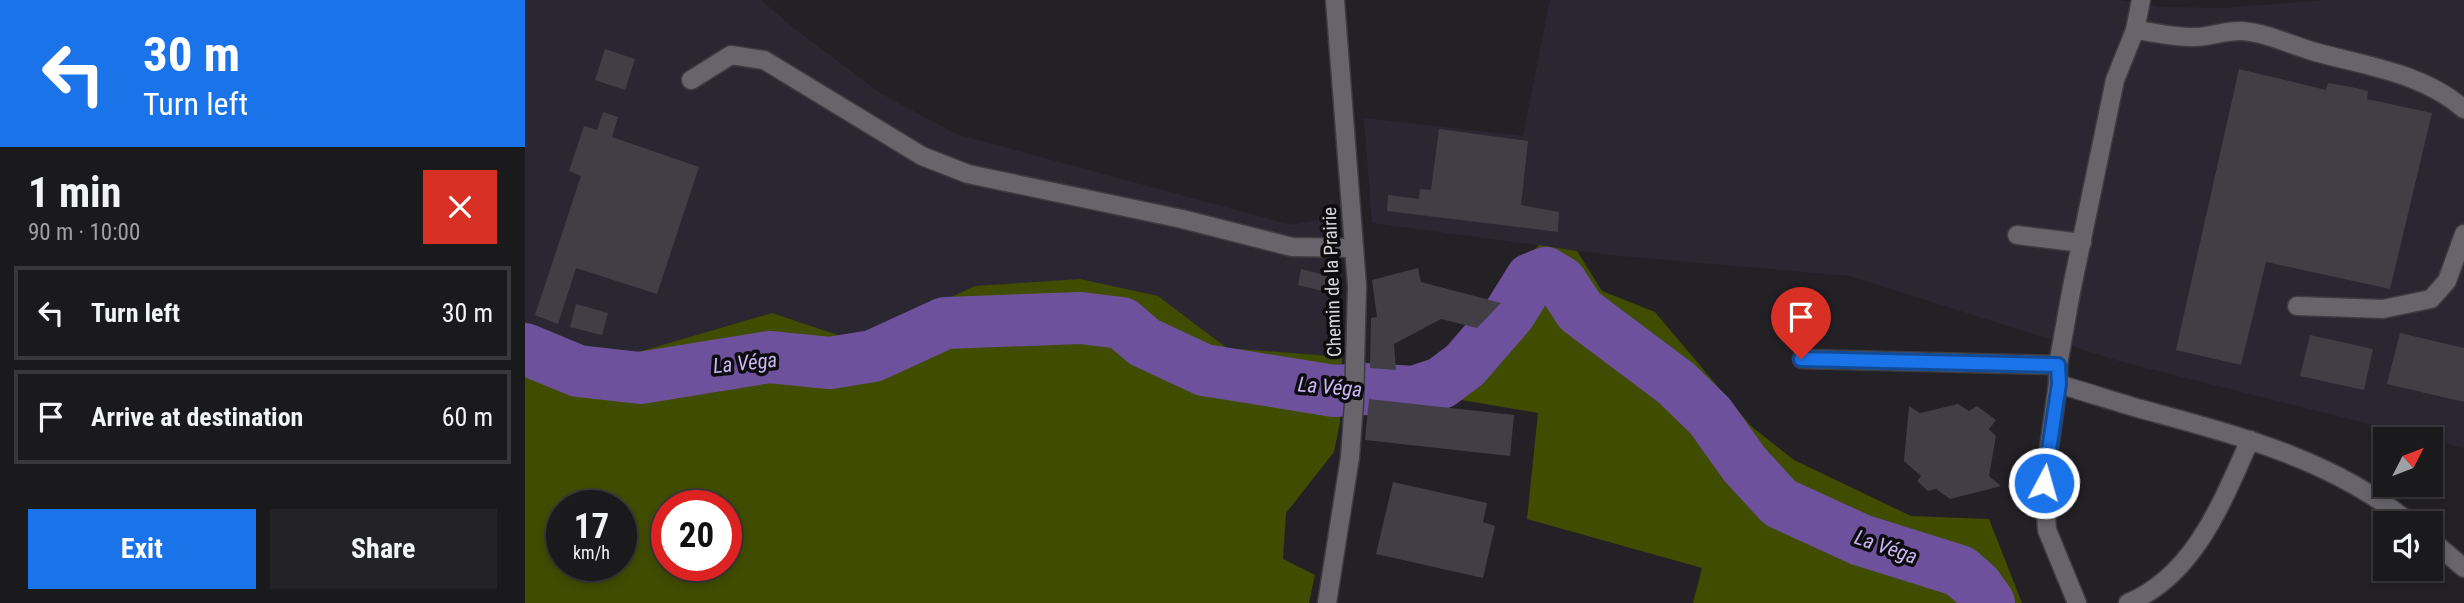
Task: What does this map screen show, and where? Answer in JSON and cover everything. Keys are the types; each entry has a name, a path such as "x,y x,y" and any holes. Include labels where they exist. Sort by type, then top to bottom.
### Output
{"street":[{"name":"Chemin de la Prairie","path":"1327,603 1345,494 1354,403 1357,286 1335,0"},
{"path":"2077,603 2047,530 2044,483 2059,384 2058,365 2082,243 2115,80 2135,30 2141,0"},
{"path":"2135,30 2193,37 2241,31 2271,37 2421,82 2464,109"},
{"path":"691,80 731,55 764,60 922,156 968,174 1182,219 1291,247 1354,248"},
{"path":"2297,306 2383,309 2431,299 2447,281 2464,234"},
{"path":"2017,235 2082,243"},
{"path":"1801,359 2058,365"},
{"path":"2059,384 2250,440 2308,461 2365,490 2394,511"},
{"path":"2127,603 2156,587 2177,569 2206,533 2250,440"},
{"path":"2443,550 2464,568"}],"shaded area":[{"path":"525,0 761,0 880,93 956,134 1291,225 1317,220 1332,198 1342,275 1342,357 1227,348 1158,296 975,286 856,341 772,313 628,355 600,352 525,322"},
{"path":"1550,0 2118,0 2160,7 2224,8 2328,0 2464,0 2464,448 2443,443 2443,427 2381,427 2119,361 1850,276 1611,255 1372,223 1364,118 1523,136"}],"green space":[{"path":"1539,245 1577,251 1602,291 1655,312 1751,426 1794,460 1911,516 1989,519 2022,603 1693,603 1702,568 1527,519 1538,413 1438,396 1472,378 1527,316 1503,284"},
{"path":"1080,279 1158,296 1227,348 1342,357 1340,422 1334,452 1286,513 1283,559 1315,575 1309,603 525,603 525,322 600,352 628,355 772,313 856,341 975,286"}],"building":[{"path":"605,49 635,59 625,90 595,80"},
{"path":"2239,69 2326,90 2328,83 2356,88 2368,91 2367,99 2432,113 2390,289 2266,262 2241,365 2176,350"},
{"path":"603,112 618,117 612,137 699,167 657,294 576,268 558,324 535,315 581,176 569,171 584,126 597,130"},
{"path":"1439,129 1528,141 1521,205 1559,212 1558,232 1387,211 1388,195 1419,199 1420,189 1431,190"},
{"path":"1418,268 1421,282 1501,303 1477,328 1441,319 1394,344 1396,370 1370,368 1371,318 1377,317 1372,280"},
{"path":"1301,269 1335,278 1335,294 1298,285"},
{"path":"576,304 608,313 602,335 570,327"},
{"path":"2400,333 2464,348 2464,402 2387,384"},
{"path":"2310,335 2373,349 2364,390 2300,376"},
{"path":"1369,399 1514,415 1510,456 1365,440"},
{"path":"1958,404 1969,411 1977,406 1996,420 1989,429 1996,436 1989,476 2001,486 1950,499 1936,489 1928,491 1917,481 1921,476 1904,461 1909,406 1920,413"},
{"path":"1393,482 1487,503 1483,522 1495,526 1483,578 1376,554"}],"waterway":[{"name":"La Véga","path":"525,349 578,371 640,378 769,357 830,363 873,356 945,323 1080,318 1122,323 1144,342 1204,370 1334,391 1366,389 1414,392 1441,383 1465,365 1510,313 1531,279 1546,273 1561,282 1580,311 1676,383 1710,416 1745,465 1780,503 1861,540 1960,571 1977,586 1989,603"}],"route":[{"path":"1801,359 2058,365 2059,384 2047,449 2044,483"}]}
